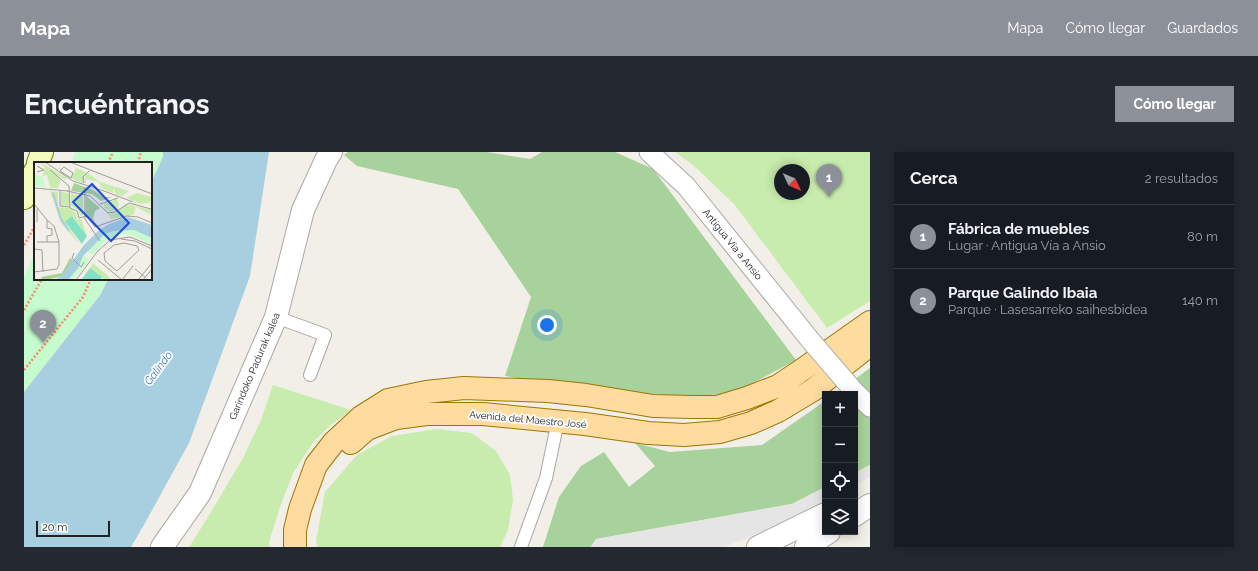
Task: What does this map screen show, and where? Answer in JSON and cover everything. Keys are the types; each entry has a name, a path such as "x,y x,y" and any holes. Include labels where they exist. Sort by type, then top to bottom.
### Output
{"main road":[{"path":"38,162 42,152"},
{"path":"24,198 34,173"},
{"path":"295,547 295,530 300,509 316,465 334,442 361,417 388,400 426,392 464,388 548,391 586,395 653,406 717,407 747,398 778,386 870,322"},
{"name":"Avenida del Maestro José","path":"309,485 335,455 367,429 396,418 427,414 483,414 585,424 648,433 684,435 720,432 751,423 778,411 813,390 870,346"}],"street":[{"name":"Garindoko Padurak kalea","path":"162,547 200,493 276,317 303,210 326,160 332,152"},
{"name":"Antigua Vía a Ansio","path":"649,152 686,186 811,341 853,390 870,407"},
{"path":"858,497 870,491"},
{"path":"858,513 870,505"},
{"path":"758,547 822,515"},
{"path":"806,547 824,535"}],"lane":[{"path":"276,317 325,335 310,375"},
{"path":"521,547 546,478 558,421"}],"path":[{"path":"108,162 113,152"},
{"path":"138,162 141,152"},
{"path":"24,245 34,228"},
{"path":"24,310 41,280"},
{"path":"24,370 83,297 91,280"}],"green space":[{"path":"75,152 163,152 163,157 152,181 152,162 72,162"},
{"path":"348,152 487,152 530,159 542,152 615,152 653,169 796,360 733,394 640,398 505,376 531,297 458,189 357,166 344,155"},
{"path":"675,152 870,152 870,301 827,328 734,204 693,165"},
{"path":"34,256 34,280 108,280 101,294 24,392 24,276"},
{"path":"870,368 870,465 858,471 858,391 839,391"},
{"path":"273,385 351,410 331,425 314,441 293,473 269,542 270,547 189,547 243,458 261,420"},
{"path":"822,403 822,489 792,504 596,539 591,547 543,547 559,497 581,466 604,452 629,487 655,466 635,443 670,452 762,445"},
{"path":"437,429 472,433 496,451 510,475 513,500 508,530 500,547 317,547 316,541 325,492 357,455 392,436"}],"shaded area":[{"path":"870,465 870,477 858,483 858,471"},
{"path":"822,489 822,502 769,529 724,547 591,547 596,539 792,504"}],"water":[{"name":"Galindo","path":"163,152 269,152 250,276 189,443 131,547 24,547 24,392 101,294 108,280 152,280 152,181 163,157"}],"place":[{"name":"Fábrica de muebles","path":"829,197"},
{"name":"Parque Galindo Ibaia","path":"43,343"}]}
